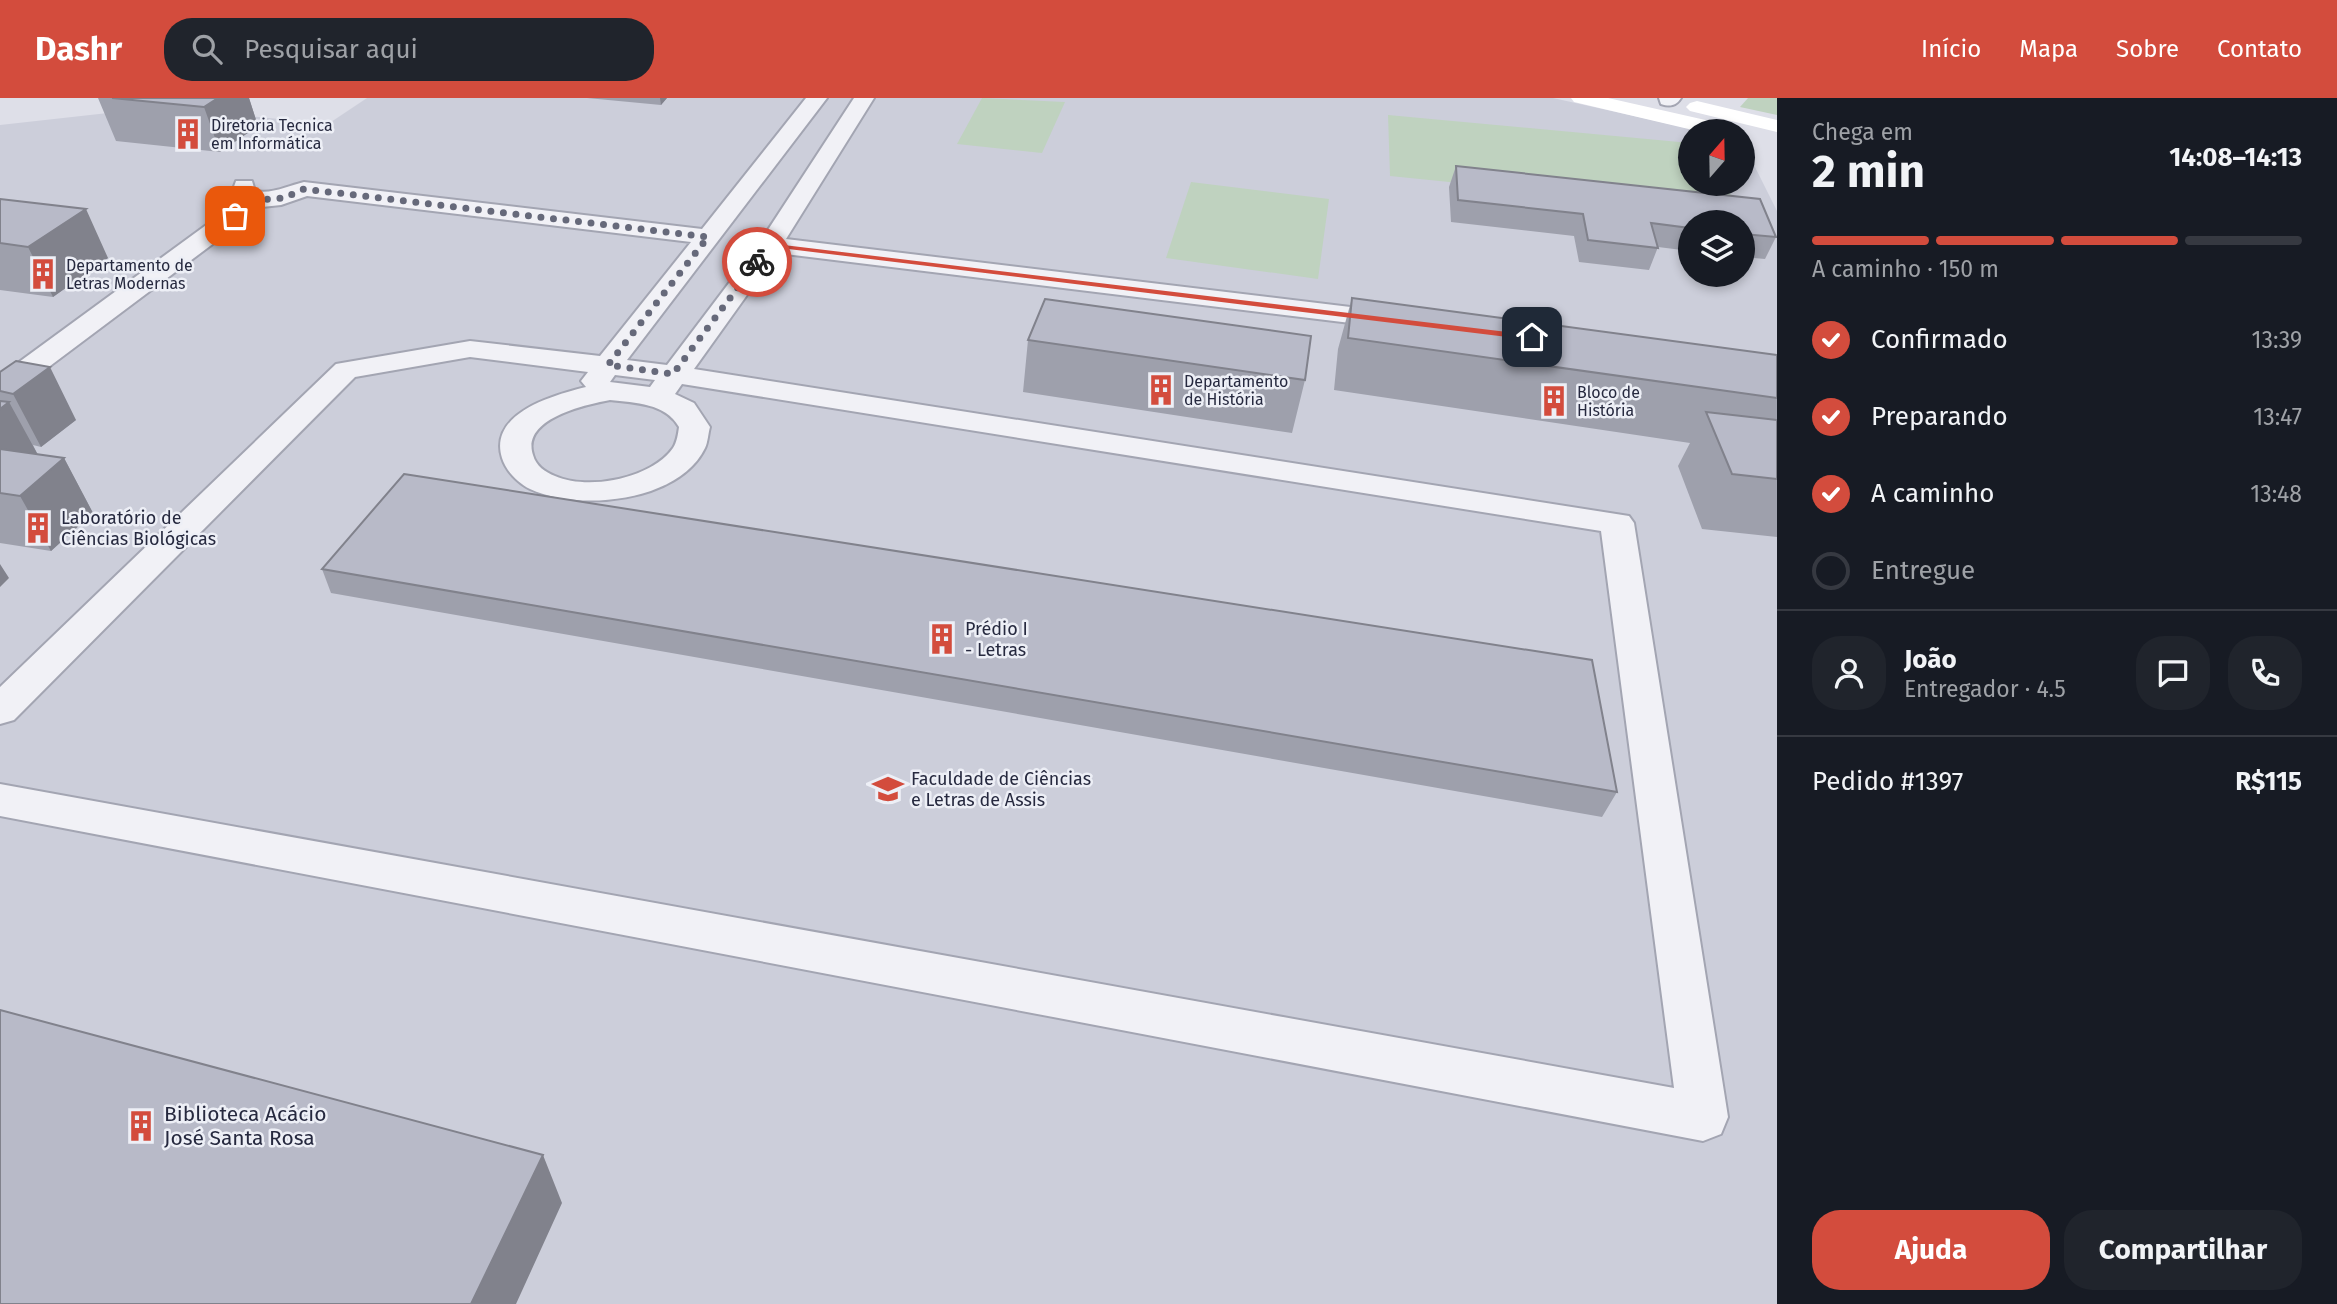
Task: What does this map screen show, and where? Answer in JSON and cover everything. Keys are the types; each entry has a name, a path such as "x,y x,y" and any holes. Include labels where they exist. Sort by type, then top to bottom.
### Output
{"main road":[{"path":"1581,98 1678,120"},
{"path":"1666,99 1777,126"},
{"path":"1755,139 1777,144"}],"street":[{"path":"585,394 817,98"},
{"path":"666,385 676,405 690,416 695,430 693,445 688,453 666,473 642,484 606,491 561,488 538,481 523,469 515,455 516,440 524,425 540,412 561,401 585,394 635,392 666,385 770,245 864,98"},
{"path":"0,390 271,181 708,237"},
{"path":"770,245 1418,324"},
{"path":"0,710 346,370 470,349 608,365 666,385 1617,523 1703,1117 0,800"}],"shaded area":[{"name":"Faculdade de Ciências e Letras de Assis","path":"367,98 1553,98 1678,126 1678,196 1755,196 1755,167 1777,211 1777,1304 0,1304 0,125 162,107 328,124"}],"green space":[{"path":"982,98 1065,102 1042,153 957,144"},
{"path":"1748,98 1777,98 1777,115 1740,107"},
{"path":"1388,115 1678,142 1678,196 1731,196 1738,210 1728,210 1390,176"},
{"path":"1191,182 1329,199 1318,279 1166,258"}],"building":[{"path":"112,98 218,98 204,107"},
{"path":"1456,166 1678,190 1678,196 1760,199 1776,237 1755,235 1755,210 1678,210 1678,226 1651,223 1658,248 1588,240 1583,214 1458,200"},
{"path":"0,199 86,209 28,247 0,243"},
{"path":"1352,298 1777,355 1777,398 1348,338"},
{"path":"1045,299 1311,336 1305,380 1028,340"},
{"path":"16,361 50,367 13,394 0,391 0,372"},
{"path":"0,401 9,402 0,409"},
{"path":"1706,412 1777,420 1777,479 1732,474"},
{"path":"0,449 64,458 20,496 0,493"},
{"name":"Prédio I - Letras","path":"404,474 1592,660 1617,792 322,569"},
{"name":"Biblioteca Acácio José Santa Rosa","path":"0,1010 543,1155 471,1304 0,1304"}],"way so far":[{"path":"235,216 256,200 284,198 304,189 708,237 608,365 673,374 757,262"}],"place":[{"name":"Diretoria Tecnica em Informática","path":"188,134"},
{"name":"Departamento de Letras Modernas","path":"43,274"},
{"name":"Departamento de História","path":"1161,390"},
{"name":"Bloco de História","path":"1554,401"},
{"name":"Laboratório de Ciências Biológicas","path":"38,528"},
{"name":"Prédio I - Letras","path":"942,639"},
{"name":"Faculdade de Ciências e Letras de Assis","path":"888,789"},
{"name":"Biblioteca Acácio José Santa Rosa","path":"141,1126"}],"route":[{"path":"757,262 770,245 1532,337"}]}
